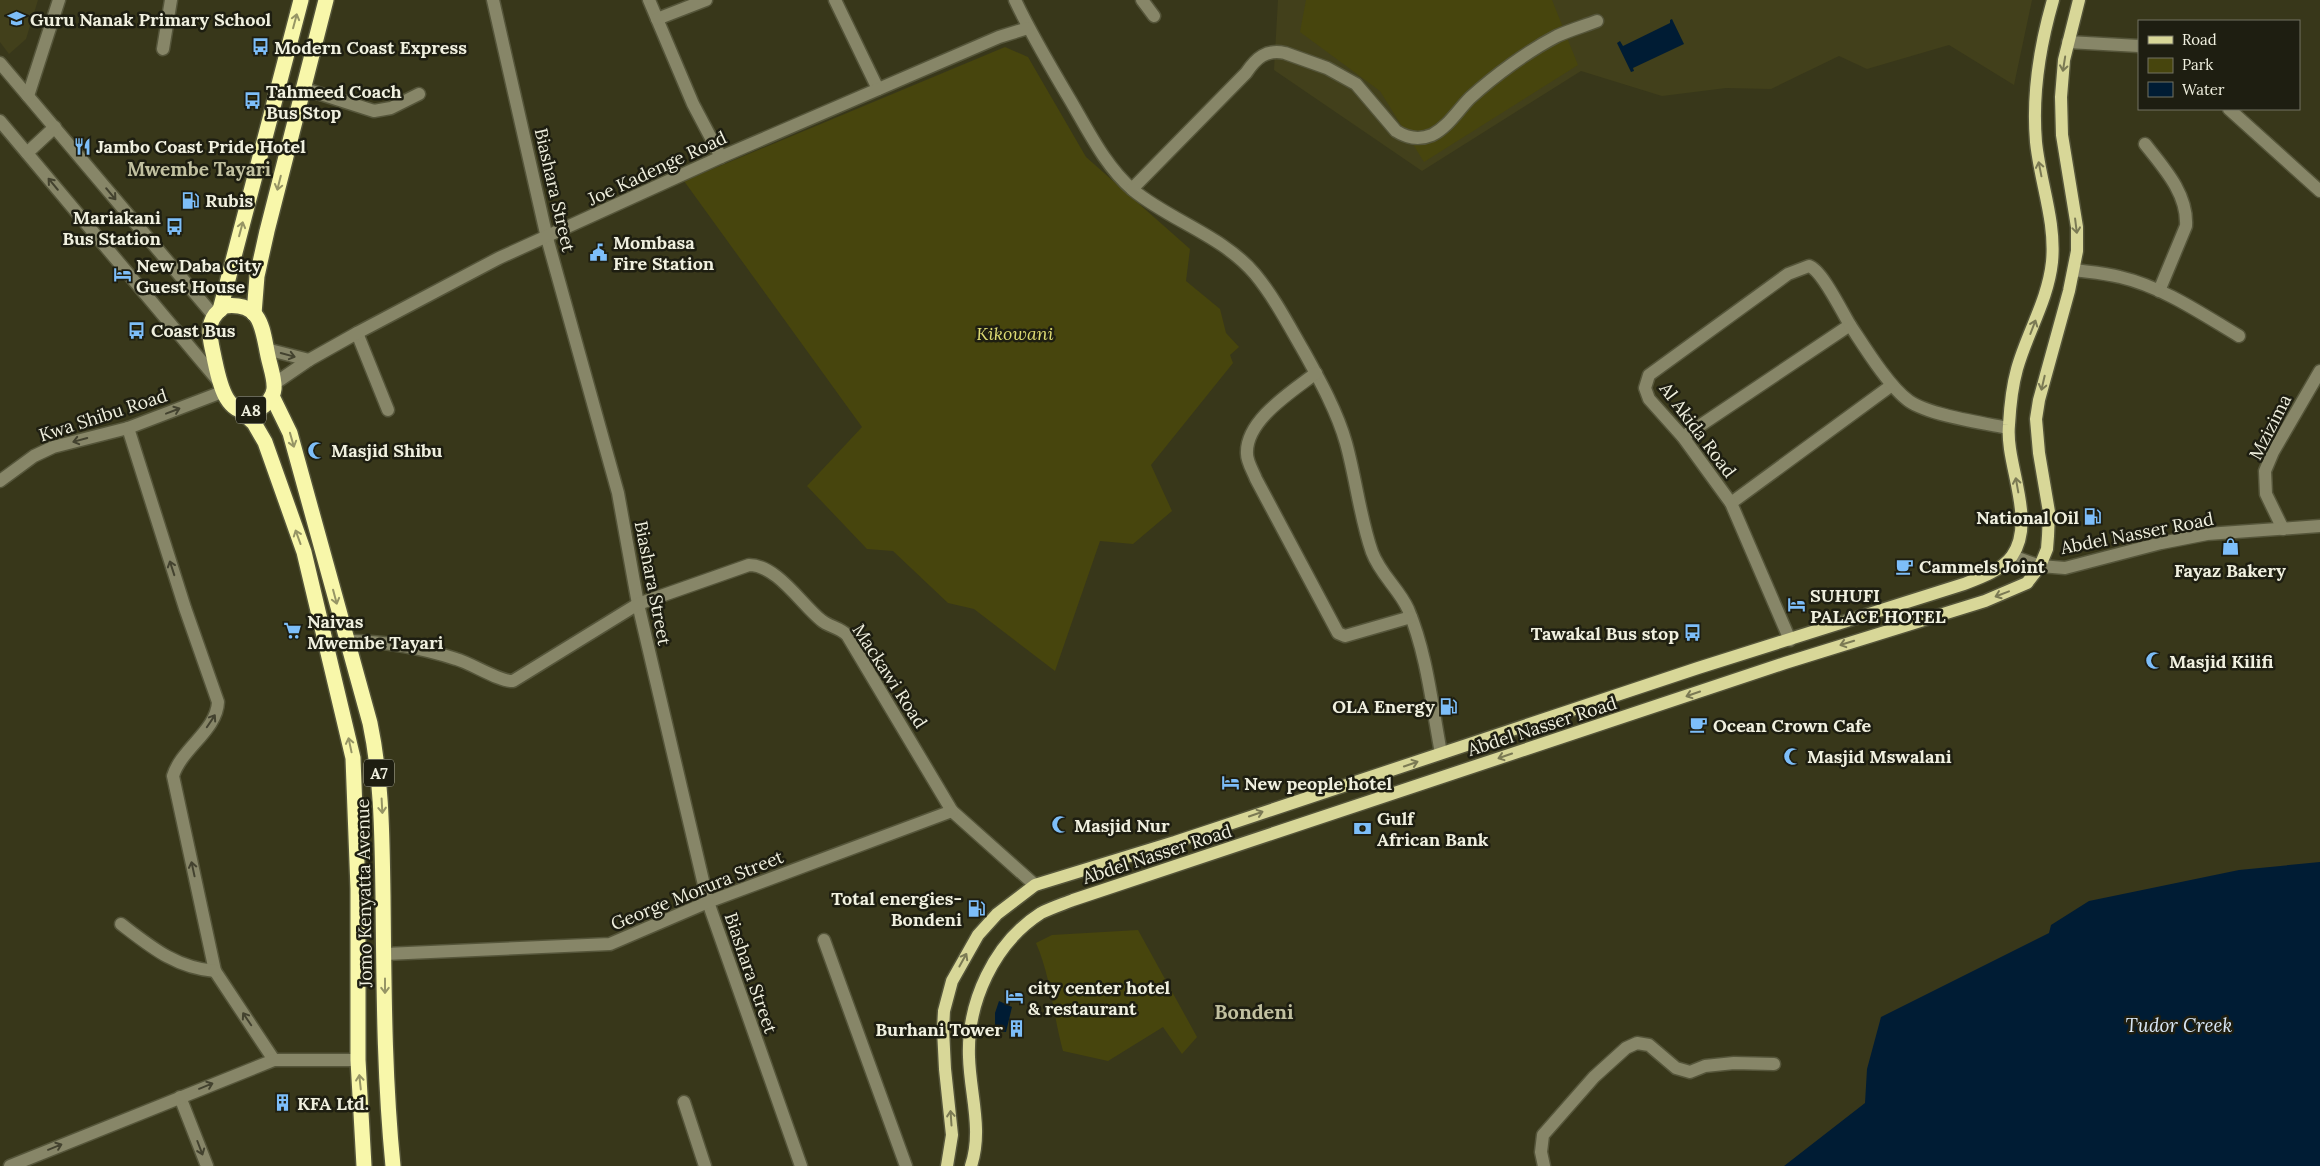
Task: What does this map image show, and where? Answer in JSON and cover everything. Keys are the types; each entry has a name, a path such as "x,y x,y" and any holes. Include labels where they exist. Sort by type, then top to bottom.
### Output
{"highway":[{"path":"217,313 301,0"},
{"path":"217,313 225,306 243,306 254,314 259,267 302,88 326,0"},
{"name":"A8","path":"217,313 210,332 221,387"},
{"name":"Jomo Kenyatta Avenue","path":"254,314 262,325 273,390 290,433 370,723 378,767 382,806 385,1064 393,1166"},
{"name":"Jomo Kenyatta Avenue","path":"221,387 232,405 242,410 254,423 265,442 304,552 353,758 358,889 358,1060 364,1166"},
{"name":"A8","path":"242,410 261,408 273,390"}],"main road":[{"path":"2012,556 2021,522 2008,428 2017,369 2042,305 2052,263 2051,226 2039,166 2035,117 2042,47 2053,0"},
{"path":"2040,566 2047,549 2049,512 2039,453 2036,419 2043,378 2058,334 2077,251 2077,227 2061,120 2061,81 2068,42 2079,0"},
{"name":"Abdel Nasser Road","path":"947,1166 952,1135 943,1029 944,1011 949,989 960,964 978,935 997,914 1035,886 1176,842 1698,668 1973,580 1987,575 2012,556"},
{"name":"Abdel Nasser Road","path":"971,1166 977,1140 969,1056 972,1016 985,979 997,958 1023,928 1042,913 1073,900 1785,663 1985,601 2027,583 2040,566"},
{"path":"1522,727 1525,750"},
{"path":"1374,776 1382,798"}],"street":[{"path":"28,96 59,0"},
{"path":"163,49 171,0"},
{"name":"Biashara Street","path":"493,0 547,238 618,493 638,604 708,902 801,1166"},
{"path":"649,0 693,104 721,157"},
{"path":"657,20 706,0"},
{"path":"835,0 878,89"},
{"path":"1016,0 1028,28 1100,152 1132,189 1203,233 1253,271 1280,309 1316,373 1340,423 1373,553 1384,575 1403,599 1411,617 1421,650 1441,754"},
{"path":"1142,0 1154,16"},
{"path":"1132,189 1246,73 1254,61 1261,55 1278,52 1285,53 1340,75 1356,84 1396,131 1403,136 1417,138 1433,134 1442,128 1471,97 1532,51 1559,35 1597,21"},
{"name":"Joe Kadenge Road","path":"273,390 309,360 499,258 547,238 721,157 999,37 1028,28"},
{"path":"2068,42 2138,46"},
{"path":"0,63 54,128 217,313"},
{"path":"302,88 374,111 392,108 419,94"},
{"path":"2230,110 2320,191"},
{"path":"0,121 221,387"},
{"path":"27,153 54,128"},
{"path":"2145,144 2182,197 2187,217 2182,237 2159,291"},
{"name":"Al Akida Road","path":"1790,640 1730,503 1683,437 1649,398 1645,388 1649,375 1660,365 1788,274 1809,266 1819,275 1850,325"},
{"path":"2074,270 2120,277 2159,291 2239,336"},
{"path":"1683,437 1850,325 1892,385 1908,401 1960,418 2008,428"},
{"path":"357,333 388,410"},
{"path":"266,349 309,360"},
{"name":"Mzizima","path":"2284,529 2266,494 2265,471 2273,452 2320,371"},
{"path":"1316,373 1268,411 1262,418 1248,447 1248,458 1253,472 1278,524 1324,604 1338,633 1344,636 1411,617"},
{"path":"1730,503 1892,385"},
{"name":"Kwa Shibu Road","path":"0,481 34,456 53,447 128,428 221,387"},
{"path":"128,428 185,608 218,702 212,720 180,760 173,776 215,971 274,1060"},
{"name":"Abdel Nasser Road","path":"2040,566 2070,567 2161,542 2207,534 2320,526"},
{"path":"2012,556 2040,566"},
{"name":"Mackawi Road","path":"347,641 370,641 456,659 500,678 513,681 638,604 749,565 759,566 768,570 822,621 836,626 847,635 952,811 1035,886"},
{"name":"George Morura Street","path":"385,954 610,944 708,902 952,811"},
{"path":"121,924 159,954 195,969 215,971"},
{"path":"824,940 906,1166"},
{"path":"1544,1166 1541,1152 1543,1135 1594,1077 1626,1048 1637,1043 1649,1045 1676,1068 1690,1072 1705,1066 1734,1063 1774,1064"},
{"path":"10,1166 25,1163 180,1097 274,1060 358,1060"},
{"path":"180,1097 207,1166"},
{"path":"684,1102 705,1166"}],"shaded area":[{"name":"Guru Nanak Primary School","path":"0,0 38,0 26,39 9,54 0,42"},
{"path":"1278,0 2032,0 2014,85 1949,45 1867,69 1839,56 1771,89 1726,88 1662,96 1581,71 1422,171 1274,70"}],"green space":[{"path":"1306,0 1552,0 1578,65 1424,162 1380,91 1300,32"},
{"name":"Kikowani","path":"1005,47 1028,57 1086,157 1190,249 1186,281 1220,309 1226,333 1239,347 1230,355 1233,363 1151,465 1172,511 1133,544 1100,541 1055,671 974,609 948,603 893,551 867,549 807,486 862,427 684,181"},
{"path":"1138,930 1197,1037 1182,1054 1163,1027 1108,1061 1063,1051 1045,969 1036,943 1052,935"}],"water":[{"path":"1672,19 1684,44 1633,68 1634,71 1631,72 1617,43 1620,41 1623,46 1670,23"},
{"name":"Tudor Creek","path":"2320,862 2320,1166 1784,1166 1865,1103 1867,1069 1881,1017 2049,933 2051,925 2089,901 2239,870"},
{"path":"999,1001 1012,1007 1006,1032 995,1031 995,1013"}],"place":[{"name":"Guru Nanak Primary School","path":"16,19"},
{"name":"Modern Coast Express","path":"260,47"},
{"name":"Tahmeed Coach Bus Stop","path":"252,101"},
{"name":"Jambo Coast Pride Hotel","path":"82,146"},
{"name":"Rubis","path":"191,200"},
{"name":"Mariakani Bus Station","path":"175,227"},
{"name":"Mombasa Fire Station","path":"599,252"},
{"name":"New Daba City Guest House","path":"122,275"},
{"name":"Coast Bus","path":"137,330"},
{"name":"Masjid Shibu","path":"317,450"},
{"name":"National Oil","path":"2093,517"},
{"name":"Fayaz Bakery","path":"2230,547"},
{"name":"Cammels Joint","path":"1905,566"},
{"name":"SUHUFI PALACE HOTEL","path":"1796,605"},
{"name":"Naivas Mwembe Tayari","path":"293,631"},
{"name":"Tawakal Bus stop","path":"1693,633"},
{"name":"Masjid Kilifi","path":"2155,661"},
{"name":"OLA Energy","path":"1449,706"},
{"name":"Ocean Crown Cafe","path":"1699,725"},
{"name":"Masjid Mswalani","path":"1793,756"},
{"name":"New people hotel","path":"1230,783"},
{"name":"Masjid Nur","path":"1060,825"},
{"name":"Gulf African Bank","path":"1363,828"},
{"name":"Total energies- Bondeni","path":"976,908"},
{"name":"city center hotel & restaurant","path":"1014,997"},
{"name":"Burhani Tower","path":"1017,1029"},
{"name":"KFA Ltd.","path":"283,1103"}],"district":[{"name":"Mwembe Tayari","path":"199,169"},
{"name":"Bondeni","path":"1254,1011"}]}
